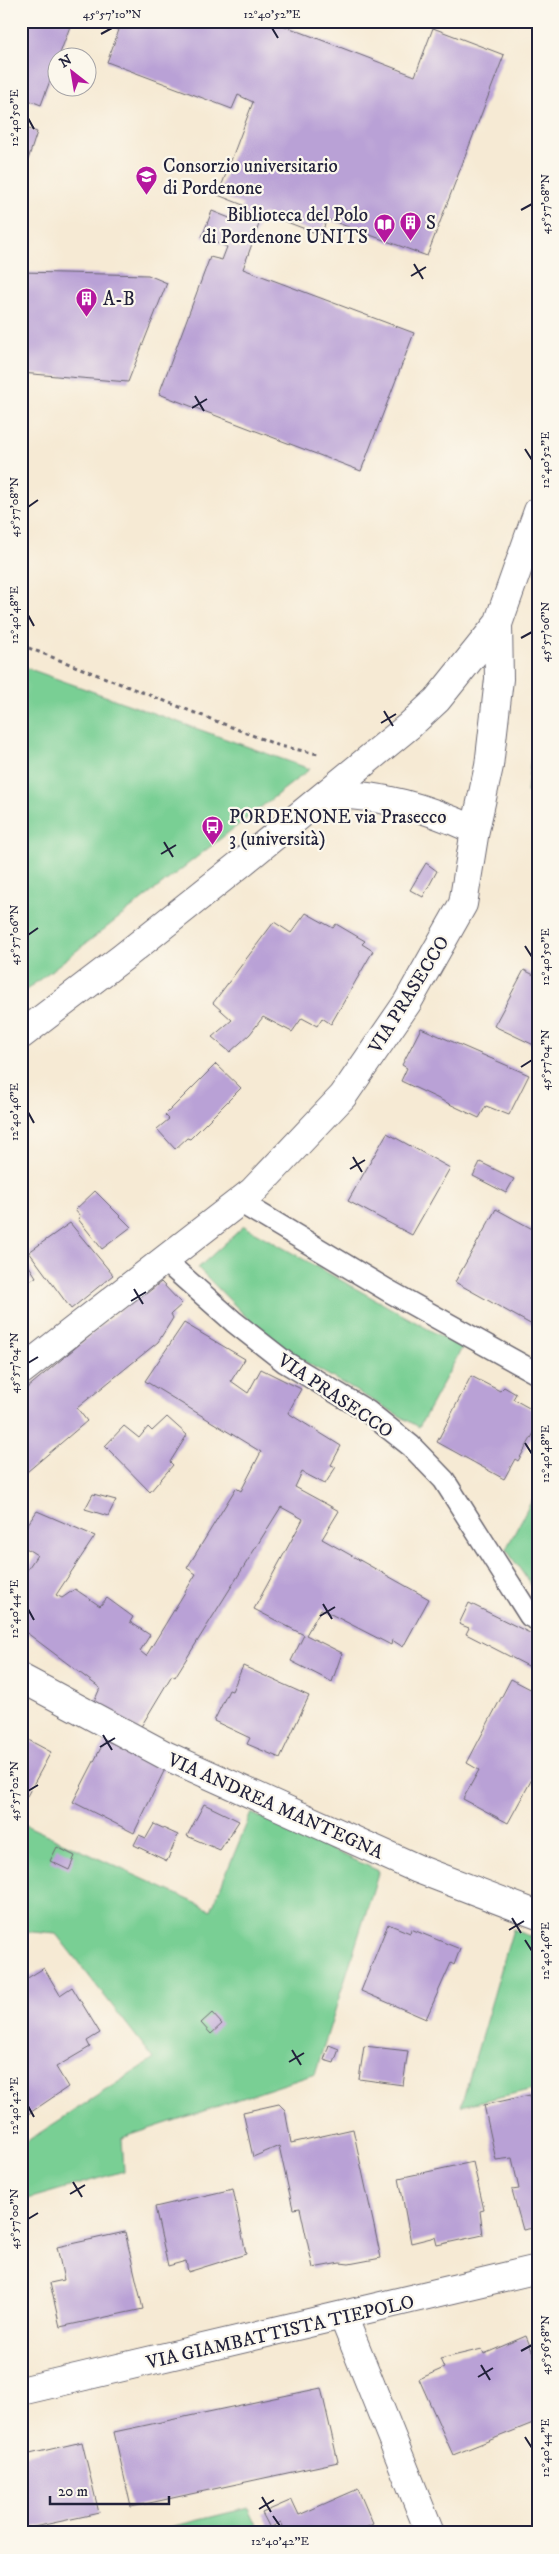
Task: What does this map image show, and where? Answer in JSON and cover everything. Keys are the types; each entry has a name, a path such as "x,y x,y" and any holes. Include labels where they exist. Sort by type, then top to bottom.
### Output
{"street":[{"name":"VIA PRASECCO","path":"21,1035 122,958 350,776 438,700 498,624 538,511"},
{"name":"VIA PRASECCO","path":"21,1371 253,1191 343,1096 407,1003 463,904 475,830 489,766 499,679 498,624"},
{"path":"327,794 364,795 389,800 436,812 475,830"},
{"name":"VIA ANDREA MANTEGNA","path":"21,1678 174,1759 418,1868 538,1915"},
{"name":"VIA GIAMBATTISTA TIEPOLO","path":"21,2390 538,2269"},
{"path":"343,2316 430,2533"}],"lane":[{"path":"240,1202 387,1290 538,1374"},
{"name":"VIA PRASECCO","path":"164,1260 234,1322 285,1362 367,1410 411,1446 444,1480 530,1616 538,1620"}],"path":[{"path":"21,645 280,746 317,754 350,776"}],"green space":[{"path":"21,666 310,769 21,994"},
{"path":"538,696 538,797 527,792"},
{"path":"244,1226 462,1348 419,1427 272,1343 198,1268"},
{"path":"538,1489 538,1595 506,1549"},
{"path":"251,1813 379,1871 315,2074 122,2138 124,2171 21,2201 21,2145 154,2059 56,1934 21,1931 21,1823 211,1910"},
{"path":"513,1929 538,1940 538,2088 461,2106"},
{"path":"248,2508 260,2533 146,2533"}],"building":[{"path":"21,21 72,21 62,48 48,48 48,86 41,105 21,97"},
{"name":"S","path":"98,21 272,21 415,76 433,28 504,55 427,256 327,219 321,235 263,213 243,269 414,333 361,471 159,394 210,257 222,260 227,247 202,237 212,211 237,221 243,205 218,195 253,102 238,95 232,109 107,62 119,30"},
{"path":"21,126 37,132 22,178 21,178"},
{"name":"A-B","path":"21,272 148,275 167,283 128,382 21,373"},
{"path":"426,863 437,871 423,897 410,890"},
{"path":"306,913 333,928 336,924 365,941 362,944 373,951 331,1024 322,1018 317,1026 302,1018 292,1032 263,1017 250,1034 230,1052 212,1037 232,1020 213,1003 274,922 291,933"},
{"path":"524,970 538,977 538,1047 494,1026"},
{"path":"421,1028 529,1075 509,1115 486,1106 479,1118 401,1081 407,1068 402,1065"},
{"path":"216,1064 241,1088 190,1139 187,1138 175,1149 157,1129 169,1119 165,1115"},
{"path":"387,1133 450,1168 412,1235 348,1201"},
{"path":"480,1162 514,1179 506,1193 473,1176"},
{"path":"95,1191 131,1227 102,1249 78,1219 80,1216 75,1210"},
{"path":"496,1209 538,1232 538,1319 534,1326 455,1282"},
{"path":"70,1223 113,1275 71,1309 29,1252"},
{"path":"29,1266 36,1277 25,1284 21,1279 21,1270"},
{"path":"161,1282 182,1304 171,1314 173,1318 158,1342 77,1408 87,1421 21,1477 21,1393 145,1290 147,1293"},
{"path":"184,1323 245,1359 231,1381 248,1393 261,1369 301,1389 288,1413 341,1446 331,1465 336,1467 325,1484 302,1472 295,1487 339,1511 322,1539 429,1599 403,1647 392,1640 391,1645 321,1609 306,1635 342,1653 332,1682 291,1661 304,1635 254,1609 303,1519 281,1507 175,1677 172,1675 139,1730 93,1704 100,1688 27,1633 21,1639 21,1588 25,1584 21,1579 37,1555 21,1545 21,1534 37,1511 95,1536 56,1595 62,1598 75,1589 100,1606 107,1598 133,1617 130,1622 150,1635 140,1651 146,1656 196,1574 187,1568 236,1488 241,1491 261,1452 145,1381"},
{"path":"471,1376 500,1391 504,1387 516,1394 513,1399 538,1413 538,1426 518,1461 515,1459 504,1479 437,1442"},
{"path":"167,1417 187,1435 170,1462 173,1465 150,1492 105,1446 124,1426 139,1438 148,1427 152,1431"},
{"path":"93,1494 116,1500 108,1516 85,1509"},
{"path":"469,1603 538,1637 538,1671 466,1634 469,1628 459,1624"},
{"path":"243,1666 309,1696 280,1758 247,1744 250,1738 214,1721 229,1690 232,1691"},
{"path":"511,1679 538,1693 538,1723 532,1734 538,1737 538,1768 508,1823 463,1799 479,1770 467,1763"},
{"path":"21,1736 51,1752 21,1807"},
{"path":"105,1740 166,1767 134,1833 73,1802"},
{"path":"204,1804 239,1821 220,1850 187,1836"},
{"path":"154,1824 178,1835 167,1861 134,1845 139,1835 146,1838"},
{"path":"57,1847 75,1856 69,1870 50,1861"},
{"path":"388,1924 410,1933 411,1929 460,1949 454,1965 451,1963 426,2019 361,1991"},
{"path":"44,1968 60,1995 72,1987 100,2033 87,2041 90,2047 56,2067 68,2087 21,2119 21,2011 24,2009 21,2006 21,1982"},
{"path":"212,2013 222,2024 211,2034 201,2023"},
{"path":"329,2045 339,2049 334,2063 324,2060"},
{"path":"364,2046 408,2051 403,2085 359,2079"},
{"path":"530,2095 538,2127 538,2227 523,2230 512,2190 519,2189 512,2158 496,2160 484,2105"},
{"path":"279,2104 285,2110 291,2143 353,2129 381,2258 313,2268 300,2208 293,2209 279,2146 253,2157 243,2112"},
{"path":"473,2162 484,2210 480,2211 483,2235 437,2245 435,2237 411,2243 399,2178"},
{"path":"233,2189 246,2254 188,2272 186,2261 168,2266 155,2207"},
{"path":"125,2232 143,2309 60,2327 50,2283 64,2280 57,2247"},
{"path":"526,2336 538,2365 538,2421 453,2455 419,2379 444,2368 440,2359 482,2349 484,2354"},
{"path":"321,2388 338,2462 131,2507 114,2432"},
{"path":"82,2442 99,2513 21,2530 21,2456"},
{"path":"358,2489 373,2524 363,2529 365,2533 286,2533 281,2522 270,2528 262,2513 292,2500 299,2515"}],"place":[{"name":"Consorzio universitario di Pordenone","path":"147,195"},
{"name":"S","path":"410,241"},
{"name":"Biblioteca del Polo di Pordenone UNITS","path":"384,244"},
{"name":"A-B","path":"87,317"},
{"name":"PORDENONE via Prasecco 3 (università)","path":"213,846"}]}
